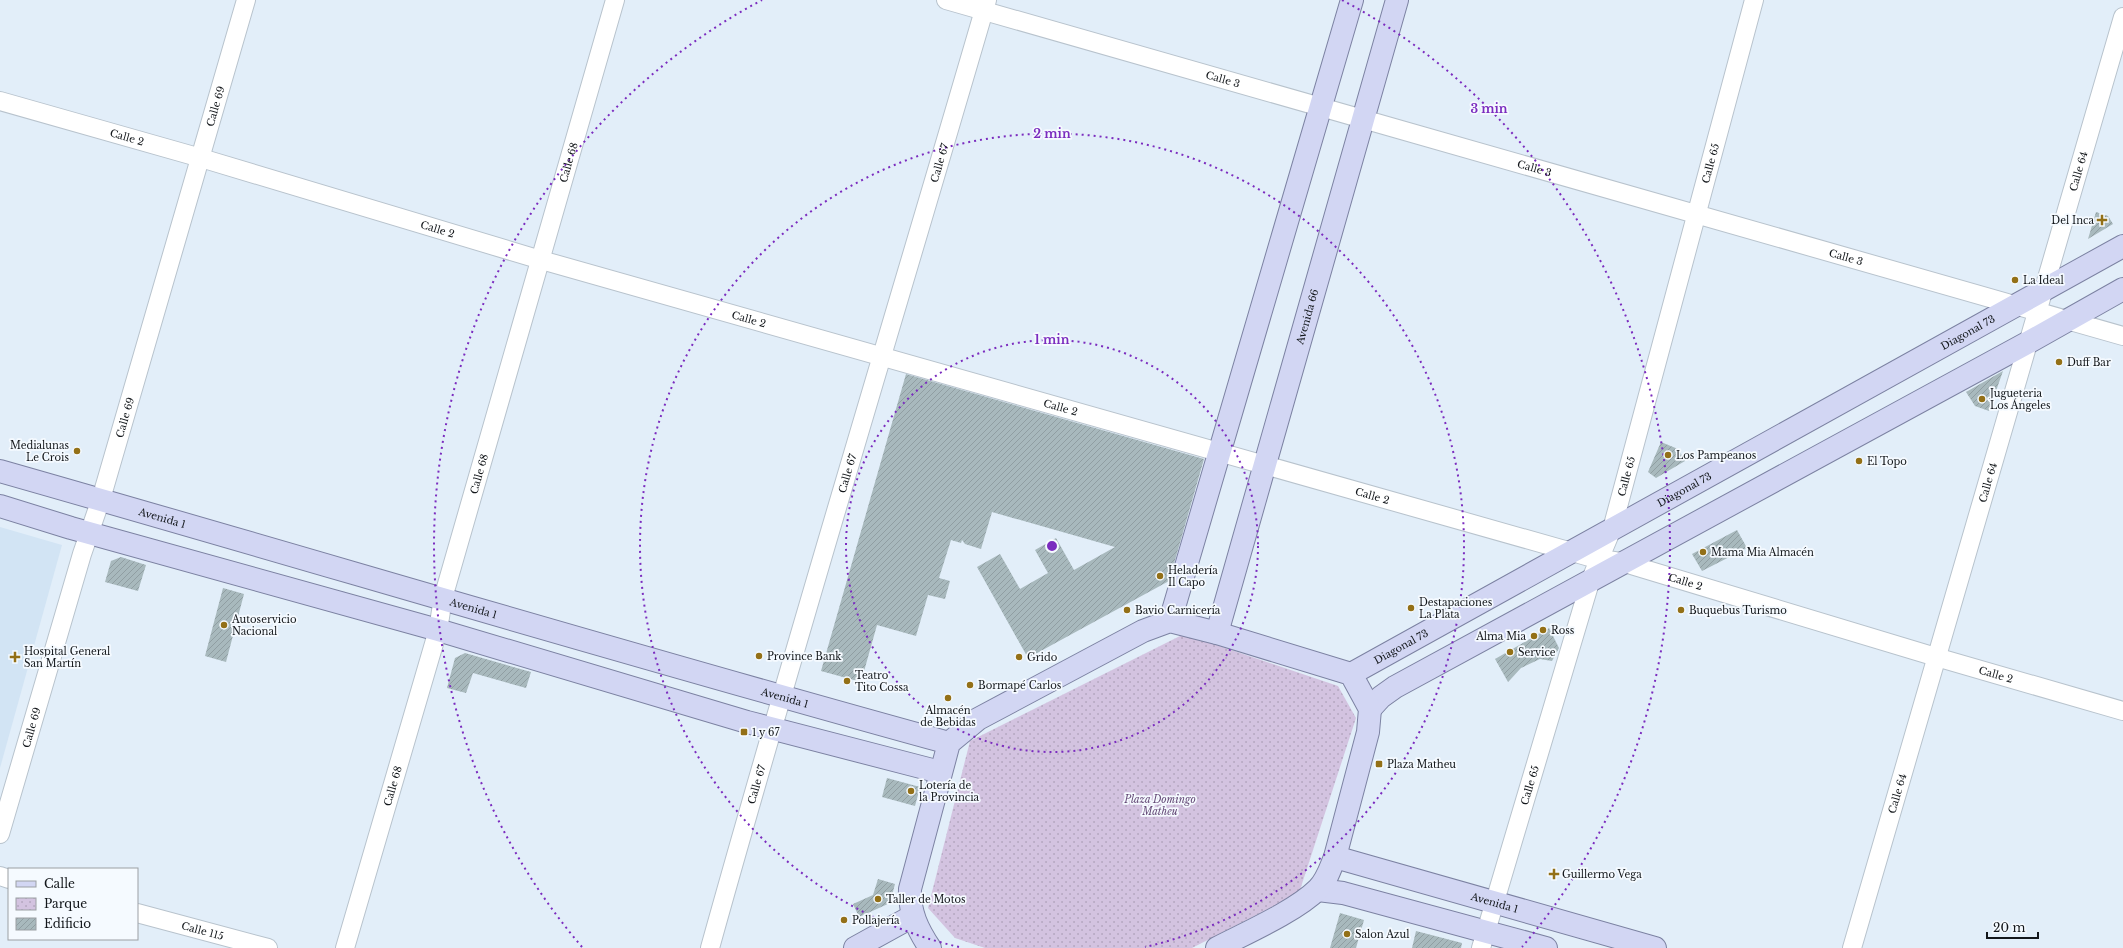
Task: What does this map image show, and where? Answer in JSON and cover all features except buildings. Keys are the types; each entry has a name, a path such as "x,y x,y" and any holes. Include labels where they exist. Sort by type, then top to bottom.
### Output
{"main road":[{"path":"1170,621 1352,0"},
{"name":"Avenida 66","path":"1217,633 1397,0"},
{"name":"Diagonal 73","path":"1351,674 2123,246"},
{"path":"1370,709 1381,696 1395,687 1591,579 1610,561 2029,342 2123,289"},
{"name":"Avenida 1","path":"0,471 782,697 949,743"},
{"path":"0,506 438,630 771,729 940,772"},
{"path":"930,948 922,936 913,916 910,904 910,889 940,772 949,743 978,719 1143,631 1170,621 1217,633 1351,674 1370,709 1368,732 1335,858 1328,877 1318,890 1296,905 1217,948"},
{"name":"Avenida 1","path":"1335,858 1655,948"},
{"path":"1318,890 1343,892 1483,939 1546,948"},
{"path":"855,948 913,916"}],"street":[{"name":"Calle 69","path":"0,834 82,554 101,499 246,0"},
{"name":"Calle 68","path":"345,948 438,630 443,598 615,0"},
{"name":"Calle 3","path":"946,0 985,5 1321,107 2123,336"},
{"name":"Calle 65","path":"1610,561 1612,529 1698,215 1754,0"},
{"name":"Calle 67","path":"710,948 771,729 782,697 883,357 985,5"},
{"name":"Calle 64","path":"1852,948 2123,17"},
{"name":"Calle 2","path":"0,101 201,158 541,260 1264,466 1571,552 1610,561 2123,711"},
{"name":"Calle 65","path":"1483,939 1591,579"},
{"name":"Calle 115","path":"138,913 268,948"}],"shaded area":[{"name":"Hospital General San Martín","path":"0,527 62,545 0,768"}],"green space":[{"name":"Plaza Domingo Matheu","path":"1184,634 1338,686 1356,718 1299,893 1192,948 985,948 955,938 928,908 970,741"}],"place":[{"name":"Del Inca","path":"2102,220"},
{"name":"La Ideal","path":"2015,280"},
{"name":"Duff Bar","path":"2059,362"},
{"name":"Jugueteria Los Ángeles","path":"1982,399"},
{"name":"Medialunas Le Crois","path":"77,451"},
{"name":"Los Pampeanos","path":"1668,455"},
{"name":"El Topo","path":"1859,461"},
{"name":"Mama Mia Almacén","path":"1703,552"},
{"name":"Heladería Il Capo","path":"1160,576"},
{"name":"Destapaciones La Plata","path":"1411,608"},
{"name":"Bavio Carnicería","path":"1127,610"},
{"name":"Buquebus Turismo","path":"1681,610"},
{"name":"Autoservicio Nacional","path":"224,625"},
{"name":"Ross","path":"1543,630"},
{"name":"Alma Mia","path":"1534,636"},
{"name":"Service","path":"1510,652"},
{"name":"Province Bank","path":"759,656"},
{"name":"Hospital General San Martín","path":"15,657"},
{"name":"Grido","path":"1019,657"},
{"name":"Teatro Tito Cossa","path":"847,681"},
{"name":"Bormapé Carlos","path":"970,685"},
{"name":"Almacén de Bebidas","path":"948,698"},
{"name":"1 y 67","path":"744,732"},
{"name":"Plaza Matheu","path":"1379,764"},
{"name":"Lotería de la Provincia","path":"911,791"},
{"name":"Guillermo Vega","path":"1554,874"},
{"name":"Taller de Motos","path":"878,899"},
{"name":"Pollajería","path":"844,920"},
{"name":"Salon Azul","path":"1347,934"}]}
